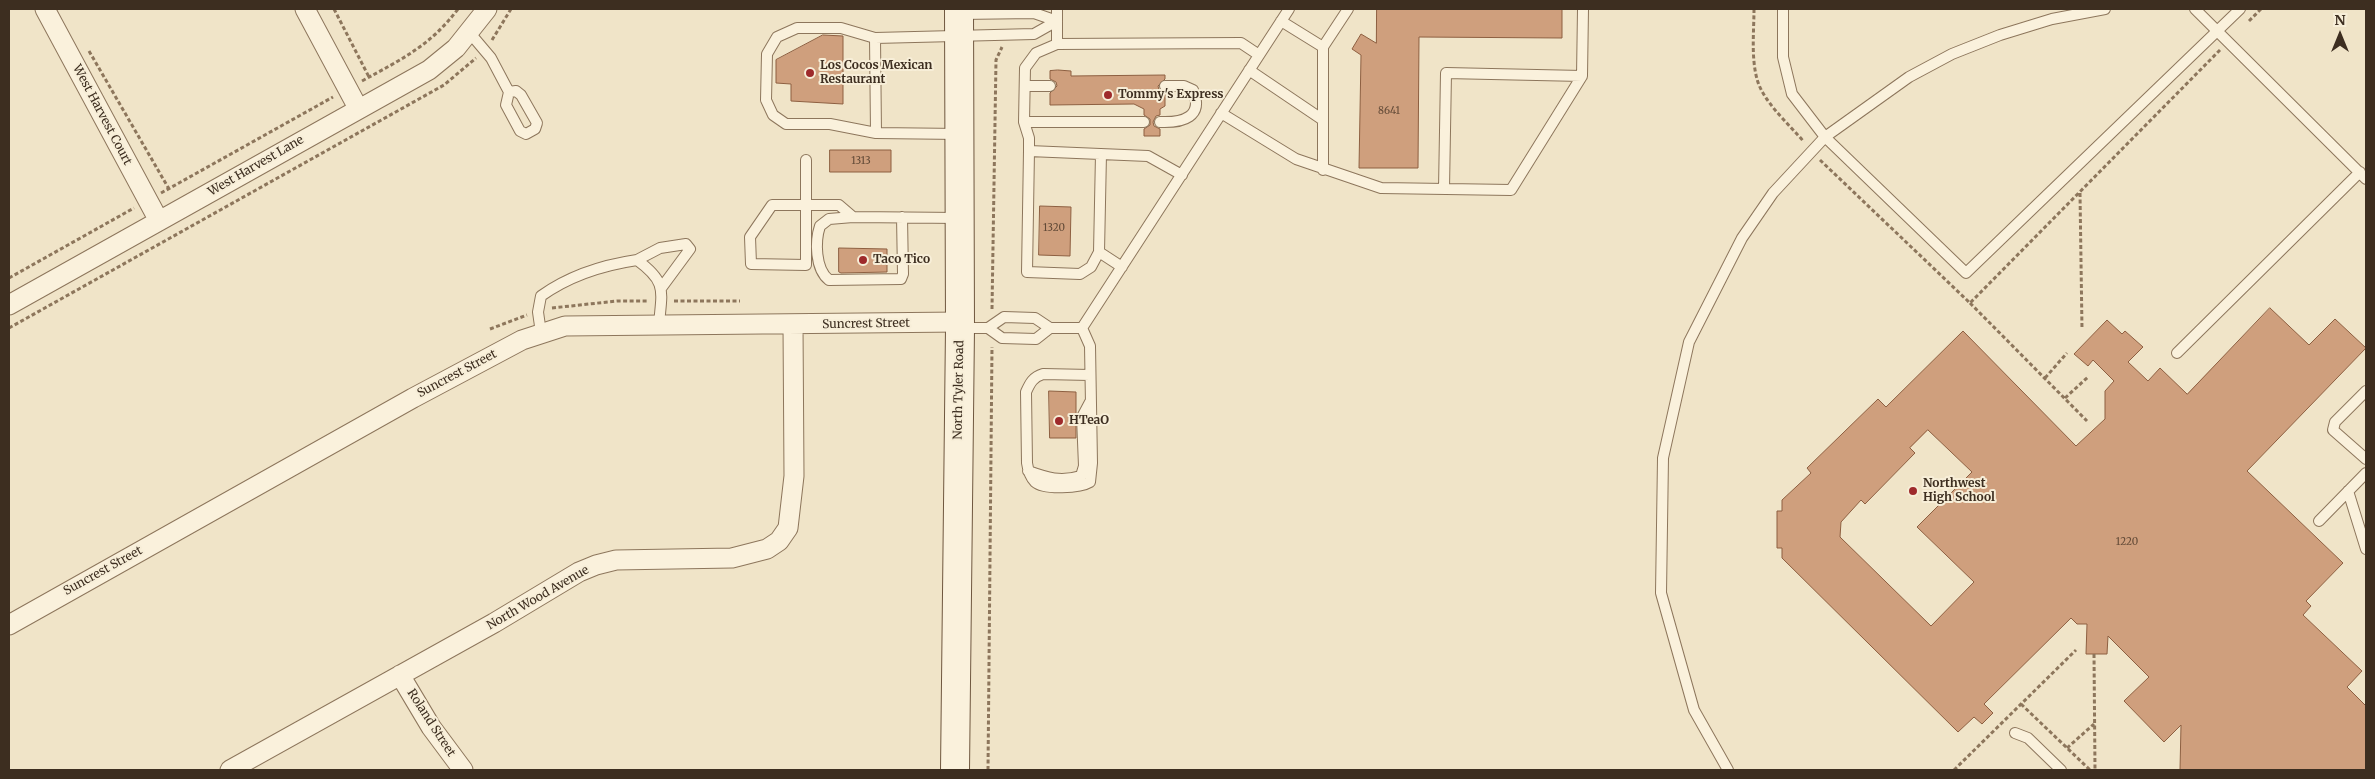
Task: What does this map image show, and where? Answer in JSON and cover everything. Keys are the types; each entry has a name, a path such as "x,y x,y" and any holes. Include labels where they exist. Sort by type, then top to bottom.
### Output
{"main road":[{"name":"North Tyler Road","path":"954,770 960,325 959,20"}],"street":[{"name":"West Harvest Court","path":"45,9 159,221"},
{"path":"305,9 358,108"},
{"name":"West Harvest Lane","path":"9,305 358,108 430,70 448,57 487,9"},
{"name":"Suncrest Street","path":"9,625 413,398 522,340 541,333 565,326 659,324 960,325"},
{"name":"North Wood Avenue","path":"230,770 494,623 579,572 616,560 732,558 767,549 778,541 788,528 794,476 793,325"},
{"name":"Roland Street","path":"400,675 432,727 463,770"}],"lane":[{"path":"1057,9 1057,44"},
{"path":"1082,328 1288,9"},
{"path":"1323,170 1323,47 1348,9"},
{"path":"1221,113 1296,159 1323,170 1382,188 1512,190 1582,76 1583,9"},
{"path":"1782,9 1783,57 1792,94 1825,137 1966,273 2240,9"},
{"path":"1728,770 1694,710 1662,594 1663,458 1689,342 1742,238 1773,193 1825,137 1909,77 1952,54 2000,35 2052,19 2105,9"},
{"path":"2177,353 2363,175 2195,9"},
{"path":"960,134 876,133 830,124 786,124 773,115 766,100 767,54 777,37 796,28 842,28 875,38 959,20 1034,13 1057,21"},
{"path":"959,20 1002,35 1034,34 1057,21"},
{"path":"1281,21 1323,47"},
{"path":"469,32 491,58 509,92"},
{"path":"875,38 876,133"},
{"path":"1101,154 1099,252 1091,267 1080,274 1027,272 1029,138 1024,122 1025,68 1036,53 1057,44 1241,44 1259,55"},
{"path":"1249,70 1323,120"},
{"path":"1444,189 1446,74 1582,76"},
{"path":"1025,86 1050,86"},
{"path":"1160,122 1176,123 1185,119 1194,113 1197,101 1193,90 1184,86 1165,86"},
{"path":"1024,122 1144,122"},
{"path":"1029,151 1148,156 1182,174"},
{"path":"806,160 807,205 806,264 751,264 750,237 772,205 807,205 839,205 853,217"},
{"path":"902,217 903,274 901,279 844,281 829,280 824,276 819,265 820,226 829,219 853,217 902,217 960,218"},
{"path":"541,333 538,312 541,296 558,284 615,263 637,260 660,248 686,244 690,249 662,287 659,324"},
{"path":"1099,252 1122,267"},
{"path":"637,260 652,271 662,287"},
{"path":"991,328 1004,318 1035,318 1050,328 1082,328"},
{"path":"960,325 991,328 1002,338 1036,339 1050,328"},
{"path":"1082,328 1090,346 1092,463 1090,482 1082,487 1044,486 1034,481 1028,471 1026,392 1036,376 1042,374 1090,375"},
{"path":"2366,391 2335,422 2333,430 2366,459"},
{"path":"2319,521 2366,472"},
{"path":"2348,491 2366,549"},
{"path":"2015,733 2028,738 2061,770"}],"path":[{"path":"334,9 369,77"},
{"path":"9,278 417,51 442,30 458,9"},
{"path":"1754,9 1754,51 1757,80 1768,100 1812,151 2088,420"},
{"path":"1970,303 2261,9"},
{"path":"988,770 991,328 996,60 1002,50 1002,35"},
{"path":"85,43 169,189"},
{"path":"2080,192 2082,329"},
{"path":"2045,378 2067,353"},
{"path":"2065,398 2088,377"},
{"path":"1954,770 2076,650"},
{"path":"2094,654 2095,770"},
{"path":"2021,704 2090,770"},
{"path":"2067,748 2095,723"}],"building":[{"path":"1377,9 1562,9 1562,38 1419,37 1418,168 1359,168 1361,55 1352,49 1361,34 1376,43"},
{"name":"Los Cocos Mexican Restaurant","path":"823,35 843,36 843,104 791,101 791,84 776,83 776,60"},
{"name":"Tommy's Express","path":"1050,71 1071,71 1071,76 1165,75 1165,79 1158,86 1159,90 1165,93 1165,106 1160,109 1160,115 1156,116 1153,122 1154,126 1160,129 1160,136 1144,136 1144,129 1150,125 1150,119 1144,115 1144,109 1134,104 1050,105 1050,93 1057,86 1056,82 1050,79"},
{"path":"830,150 891,150 891,172 830,172"},
{"path":"1040,206 1071,207 1070,256 1039,255"},
{"name":"Taco Tico","path":"839,248 887,249 887,272 839,272"},
{"name":"Northwest High School","path":"2270,308 2309,345 2335,319 2366,348 2247,471 2343,563 2306,601 2311,606 2303,615 2362,671 2347,687 2366,706 2366,770 2180,770 2181,725 2164,742 2124,701 2149,677 2108,636 2107,654 2086,654 2087,624 2077,624 2071,618 1984,704 1993,713 1982,724 1974,717 1958,732 1782,558 1782,548 1777,548 1777,511 1782,511 1782,500 1811,473 1807,468 1878,399 1886,407 1963,331 2076,446 2105,419 2105,391 2114,381 2093,360 2088,366 2074,354 2107,320 2122,334 2125,331 2143,347 2128,362 2148,381 2160,368 2187,394","holes":["1928,430 1972,472 1917,527 1974,582 1931,626 1840,537 1841,522 1861,500 1865,504 1915,453 1910,448"]},
{"path":"1049,391 1076,392 1076,438 1050,438"}],"place":[{"name":"Los Cocos Mexican Restaurant","path":"810,73"},
{"name":"Tommy's Express","path":"1108,95"},
{"name":"Taco Tico","path":"863,260"},
{"name":"HTeaO","path":"1059,421"},
{"name":"Northwest High School","path":"1913,491"}]}
